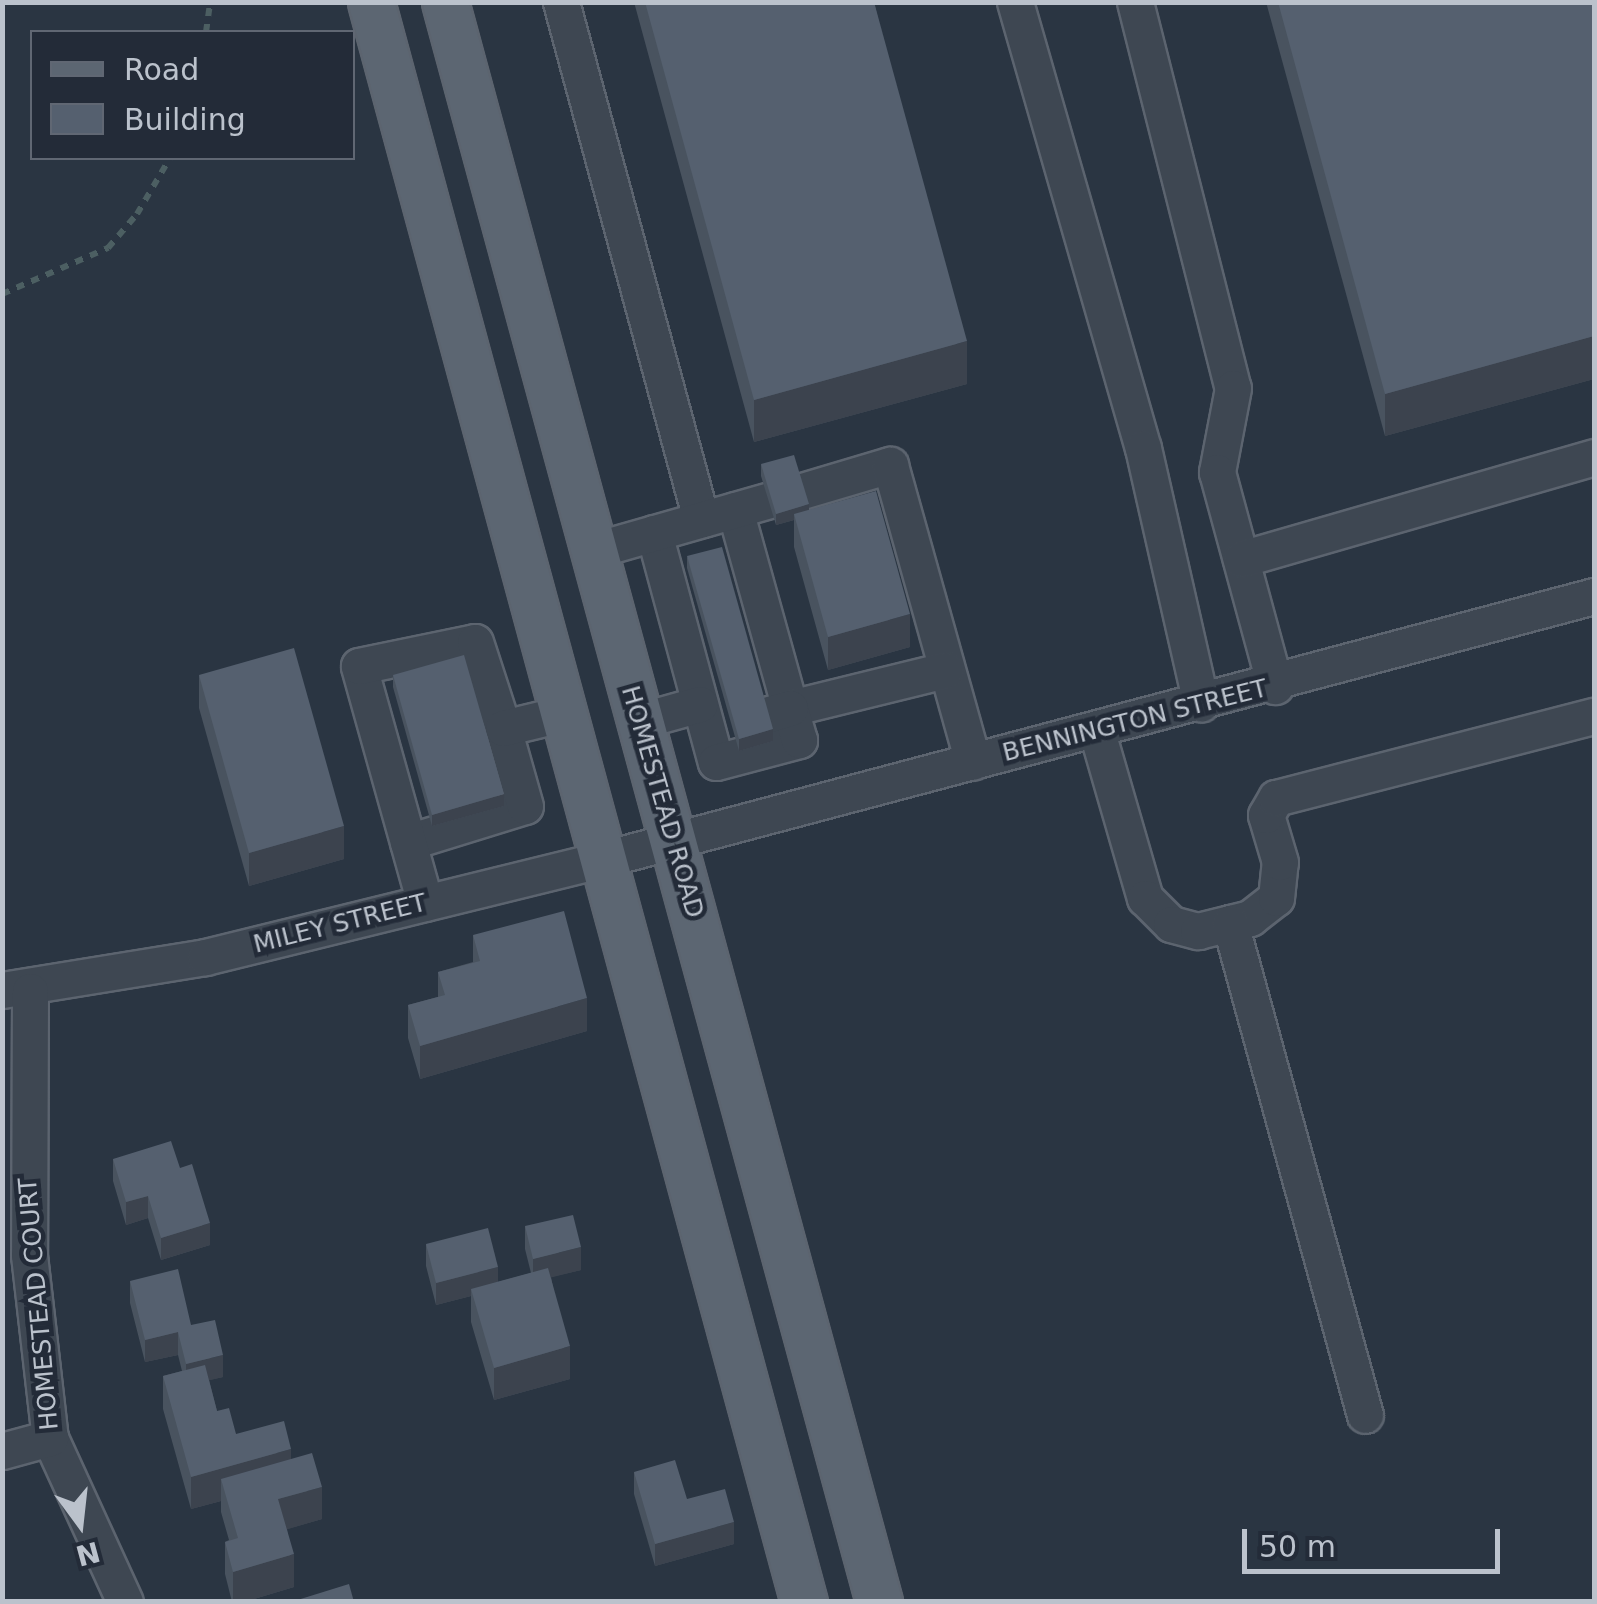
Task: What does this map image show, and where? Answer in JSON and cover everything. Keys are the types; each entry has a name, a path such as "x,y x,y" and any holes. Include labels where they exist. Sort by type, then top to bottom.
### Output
{"main road":[{"path":"370,2 804,1602"},
{"name":"HOMESTEAD ROAD","path":"445,2 879,1602"}],"street":[{"path":"561,2 701,520"},
{"path":"1015,2 1143,448 1201,704"},
{"path":"1134,2 1233,388 1217,472 1275,686"},
{"path":"1241,558 1594,457"},
{"path":"591,551 890,464 973,762"},
{"path":"654,533 686,606 697,645 711,706 716,762 798,740 778,712 744,590 735,510"},
{"name":"BENNINGTON STREET","path":"674,840 1275,686 1594,596"},
{"path":"408,842 524,806 476,642 359,666 425,904"},
{"path":"778,712 946,670"},
{"path":"640,722 711,706"},
{"path":"503,728 562,714"},
{"path":"1097,732 1145,898 1171,924 1198,931 1230,924 1276,898 1280,862 1266,816 1276,798 1594,716"},
{"name":"MILEY STREET","path":"16,991 205,958 674,840"},
{"path":"1230,924 1365,1414"},
{"name":"HOMESTEAD COURT","path":"16,991 30,1254 50,1438 125,1602"},
{"path":"2,1452 50,1438"}],"path":[{"path":"206,30 210,2"},
{"path":"2,294 108,248 137,214 169,160"}],"building":[{"path":"645,2 874,2 967,341 754,400"},
{"path":"1278,2 1594,2 1594,336 1385,394"},
{"path":"794,455 809,504 776,514 761,464"},
{"path":"876,491 910,614 828,637 794,514"},
{"path":"722,547 773,729 739,739 687,556"},
{"path":"294,648 344,826 249,853 199,675"},
{"path":"464,655 504,794 432,815 393,675"},
{"path":"564,911 587,998 420,1046 408,1005 445,995 438,972 480,961 473,935"},
{"path":"171,1141 180,1168 192,1164 210,1223 161,1238 148,1196 126,1202 113,1159"},
{"path":"573,1215 581,1247 533,1259 525,1226"},
{"path":"488,1228 498,1267 436,1283 426,1244"},
{"path":"548,1268 570,1346 494,1368 471,1289"},
{"path":"178,1269 191,1325 215,1320 223,1355 186,1364 178,1332 145,1340 130,1281"},
{"path":"205,1365 217,1411 229,1408 236,1434 284,1421 291,1449 191,1477 163,1376"},
{"path":"312,1453 322,1487 278,1499 294,1554 233,1572 225,1542 238,1538 221,1479"},
{"path":"675,1460 687,1499 725,1489 734,1522 655,1544 634,1472"},
{"path":"349,1584 354,1602 291,1602"}]}
